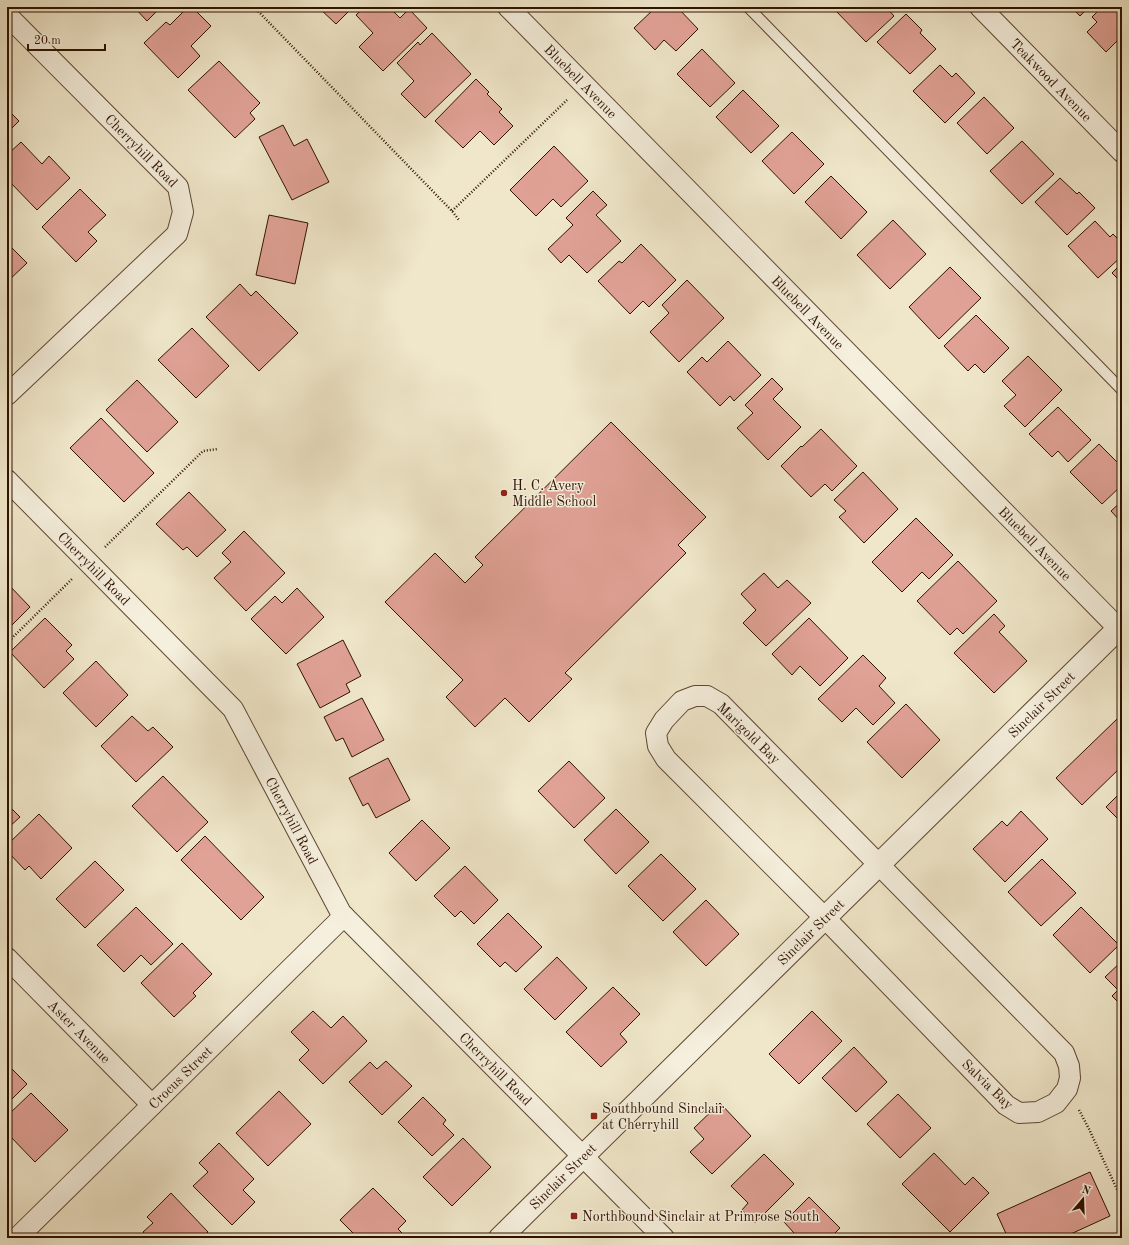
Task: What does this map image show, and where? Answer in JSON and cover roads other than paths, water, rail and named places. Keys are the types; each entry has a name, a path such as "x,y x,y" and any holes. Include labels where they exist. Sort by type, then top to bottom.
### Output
{"street":[{"name":"Bluebell Avenue","path":"508,7 1118,626"},
{"name":"Teakwood Avenue","path":"980,7 1122,152"},
{"name":"Cherryhill Road","path":"7,15 178,187 183,212 177,234 7,395"},
{"name":"Cherryhill Road","path":"7,480 233,709 341,913 664,1238"},
{"name":"Sinclair Street","path":"500,1238 825,918 1118,626"},
{"name":"Marigold Bay","path":"825,918 666,760 658,746 656,733 664,720 682,701 694,696 707,696 721,704 879,864"},
{"name":"Salvia Bay","path":"825,918 1006,1105 1019,1113 1038,1112 1056,1103 1067,1089 1070,1078 1069,1066 1064,1054 879,864"},
{"name":"Crocus Street","path":"17,1238 344,916"},
{"name":"Aster Avenue","path":"7,958 152,1105"}],"lane":[{"path":"748,7 1122,390"}],"place":[{"name":"H. C. Avery Middle School","path":"504,493"},
{"name":"Southbound Sinclair at Cherryhill","path":"594,1116"},
{"name":"Northbound Sinclair at Primrose South","path":"574,1216"}]}
